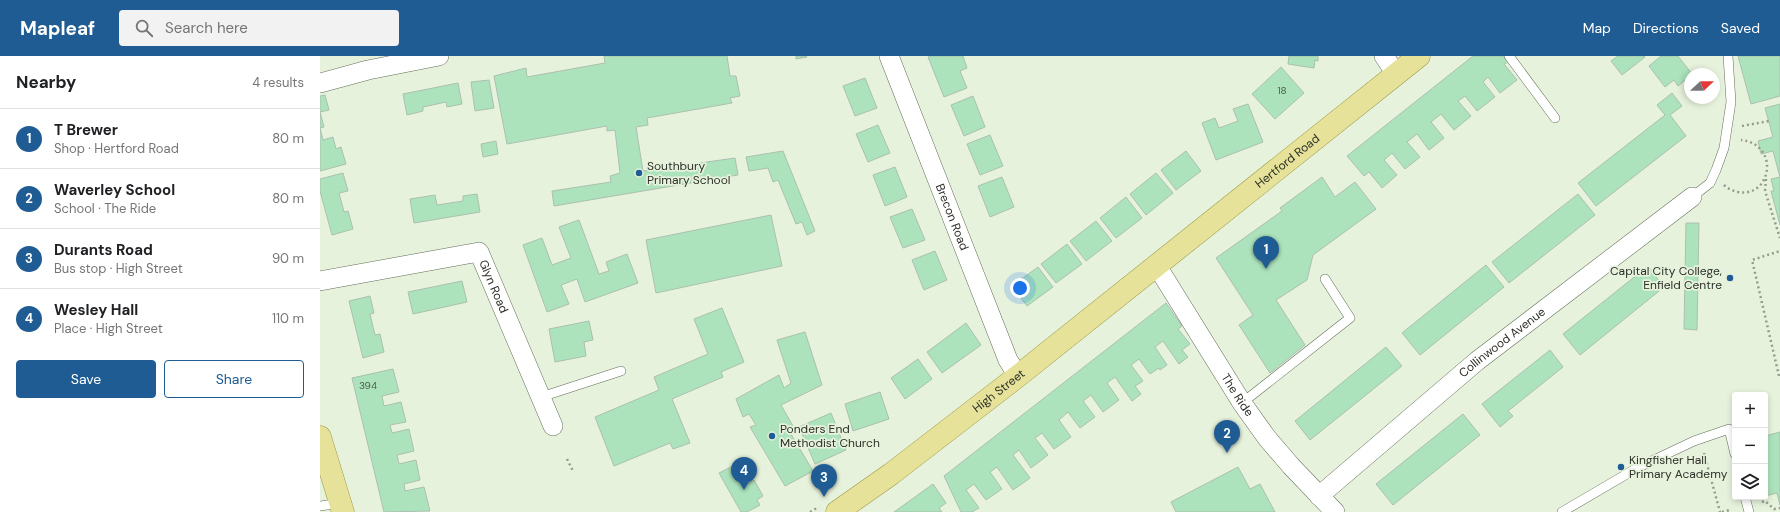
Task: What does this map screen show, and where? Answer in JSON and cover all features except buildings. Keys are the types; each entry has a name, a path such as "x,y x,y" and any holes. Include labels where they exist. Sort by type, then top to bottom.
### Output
{"main road":[{"name":"Hertford Road","path":"1157,266 1419,56"},
{"name":"High Street","path":"837,512 891,474 1157,266"},
{"path":"320,436 335,507"}],"street":[{"path":"320,83 368,70 439,56"},
{"path":"1384,56 1396,74"},
{"name":"Brecon Road","path":"892,57 1008,360 1018,376"},
{"name":"Collinwood Avenue","path":"1319,496 1477,361 1692,197"},
{"name":"Glyn Road","path":"320,281 479,252 553,426"},
{"name":"The Ride","path":"1157,266 1242,403 1267,438 1335,512"}],"lane":[{"path":"1509,56 1555,118"},
{"path":"1692,197 1710,183 1724,148 1731,102 1728,56"},
{"path":"1242,403 1350,318 1325,279"},
{"path":"541,397 621,371"},
{"path":"1562,512 1637,468 1700,439 1729,429 1732,442"},
{"path":"1746,500 1749,512"}],"path":[{"path":"1728,128 1769,121"},
{"path":"1724,148 1732,142 1741,140 1751,142 1760,148 1766,156 1768,163 1765,191 1780,238"},
{"path":"1716,170 1719,180 1726,188 1741,193 1750,192 1761,185 1766,178"},
{"path":"1779,376 1752,260 1780,251"},
{"path":"1700,439 1721,512 1730,510"},
{"path":"567,459 572,471"},
{"path":"1758,502 1765,501 1774,509 1780,508"}],"place":[{"name":"Southbury Primary School","path":"639,173"},
{"name":"T Brewer","path":"1266,269"},
{"name":"Capital City College, Enfield Centre","path":"1730,278"},
{"name":"Ponders End Methodist Church","path":"772,436"},
{"name":"Waverley School","path":"1227,453"},
{"name":"Kingfisher Hall Primary Academy","path":"1621,467"},
{"name":"Wesley Hall","path":"744,490"},
{"name":"Durants Road","path":"824,497"}]}
